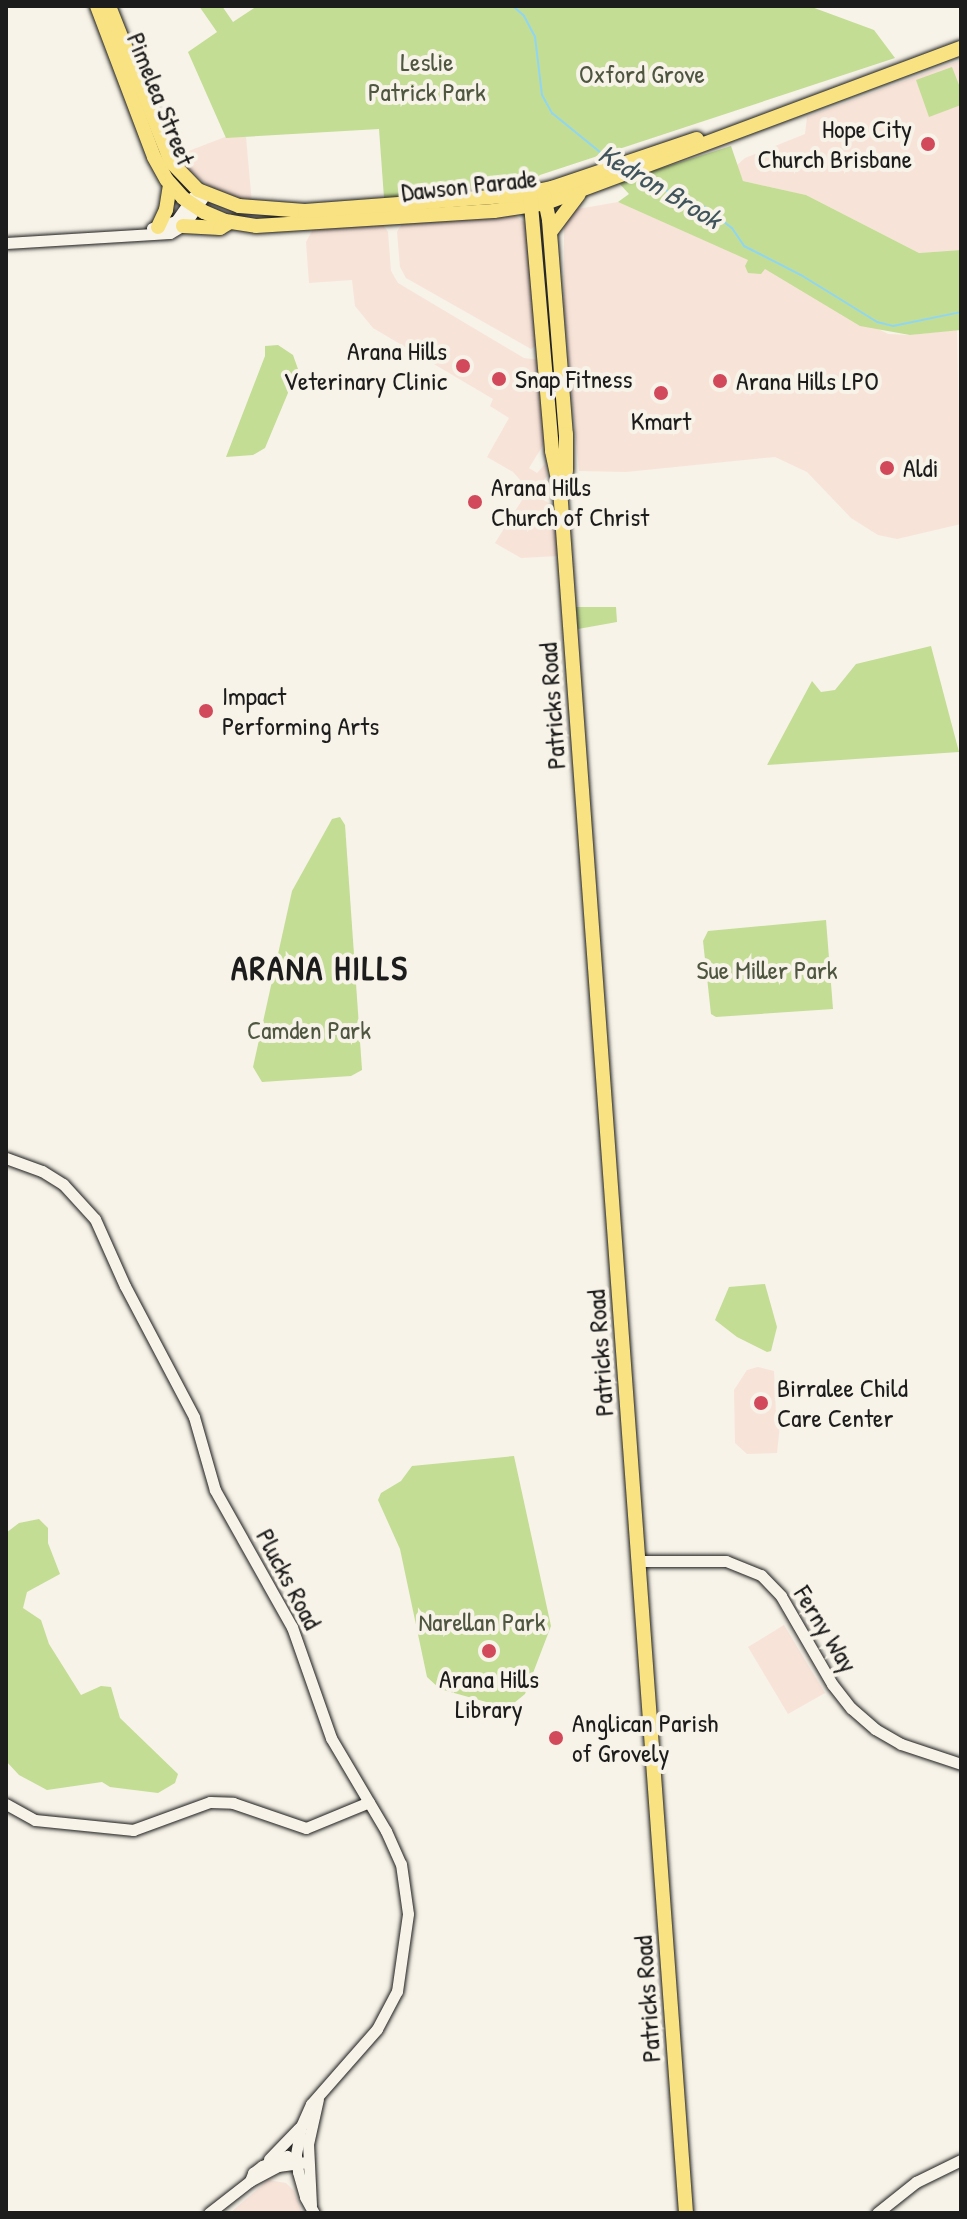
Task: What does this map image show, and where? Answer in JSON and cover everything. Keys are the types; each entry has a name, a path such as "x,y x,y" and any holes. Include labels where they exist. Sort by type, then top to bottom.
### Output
{"main road":[{"name":"Pimelea Street","path":"97,6 154,157 170,184 193,206"},
{"name":"Pimelea Street","path":"109,6 163,148 178,172 202,192"},
{"name":"Dawson Parade","path":"202,192 239,206 280,212 537,198 737,130 961,48"},
{"name":"Dawson Parade","path":"193,206 230,222 281,225 537,198 581,190 595,177"},
{"path":"158,227 165,213 170,184"},
{"path":"551,232 581,190"},
{"name":"Patricks Road","path":"537,198 551,232 567,455 560,489"},
{"name":"Patricks Road","path":"537,198 550,438 560,489 686,2213"},
{"path":"183,226 220,228 230,222"}],"street":[{"path":"6,243 168,233 183,226 202,192"},
{"path":"132,234 176,221 193,206"},
{"name":"Plucks Road","path":"6,1158 42,1171 63,1184 92,1214 194,1417 215,1490 292,1627 331,1738 397,1854 406,1885 408,1914 397,1991 377,2029 335,2074 318,2099 302,2158"},
{"name":"Ferny Way","path":"639,1561 726,1561 761,1575 781,1596 832,1684 851,1708 875,1729 901,1744 961,1764"},
{"path":"6,1804 35,1820 133,1830 210,1802 233,1803 306,1828 369,1802"},
{"name":"Plucks Road","path":"302,2158 301,2126 311,2104 318,2099"},
{"path":"209,2213 266,2168 301,2126"},
{"path":"266,2168 302,2158"},
{"path":"300,2183 302,2158"},
{"path":"302,2158 313,2209"},
{"path":"877,2213 916,2182 961,2160"},
{"path":"266,2168 285,2172 300,2183 313,2209"}],"shaded area":[{"path":"961,60 961,250 919,253 806,195 743,181 736,166 745,158 805,134 807,117"},
{"path":"225,137 246,137 252,204 209,186 173,157"},
{"path":"618,202 749,260 888,334 957,330 961,524 897,539 878,535 851,518 807,472 775,457 626,472 579,471 564,308 564,226 572,210"},
{"path":"514,215 527,224 538,344 531,349 406,278 400,267 397,232 403,222"},
{"path":"382,223 388,232 391,271 398,283 524,358 540,360 545,442 529,468 537,473 545,464 547,476 542,483 523,483 513,472 487,457 509,418 490,406 493,399 373,328 355,306 352,280 309,283 306,242 313,229"},
{"path":"540,498 554,506 558,556 521,558 495,543 522,500"},
{"path":"758,1367 774,1371 776,1414 781,1415 777,1453 747,1454 735,1443 734,1390 747,1370"},
{"path":"784,1625 825,1693 788,1714 748,1647"},
{"path":"268,2180 286,2183 294,2191 302,2213 230,2213"}],"green space":[{"path":"199,6 222,6 233,22 257,6 809,6 874,30 895,58 540,175 531,182 503,190 384,198 379,129 226,138 188,52 217,32"},
{"path":"952,67 961,90 961,105 929,117 916,80"},
{"path":"731,146 743,181 806,195 919,253 961,250 961,330 910,335 860,326 765,269 761,274 748,273 745,266 748,260 618,202 629,194 618,182"},
{"path":"278,345 293,355 298,369 265,448 253,455 226,457 265,356 265,346"},
{"path":"576,607 616,607 617,622 578,629"},
{"path":"931,646 959,752 767,765 812,681 821,692 835,690 856,664"},
{"name":"Camden Park","path":"340,817 345,825 362,1070 351,1076 262,1082 253,1067 292,891 332,819"},
{"name":"Sue Miller Park","path":"826,920 833,1009 716,1017 711,1014 703,941 708,931"},
{"path":"765,1284 777,1327 771,1351 767,1352 737,1337 715,1320 729,1287"},
{"name":"Narellan Park","path":"514,1456 551,1626 525,1694 514,1703 497,1705 440,1689 427,1677 400,1549 378,1500 381,1493 401,1481 412,1466"},
{"path":"39,1519 48,1528 48,1543 60,1574 27,1592 23,1608 41,1620 49,1644 81,1695 101,1686 111,1687 120,1718 178,1774 175,1783 158,1793 110,1787 102,1782 47,1790 19,1775 6,1761 6,1533 19,1523"}],"waterway":[{"name":"Kedron Brook","path":"513,6 524,16 535,37 542,95 552,113 611,161"},
{"name":"Kedron Brook","path":"633,176 705,207 732,228 744,246 801,275 877,322 893,326 961,312"}],"place":[{"name":"Hope City Church Brisbane","path":"928,144"},
{"name":"Arana Hills Veterinary Clinic","path":"463,366"},
{"name":"Snap Fitness","path":"499,379"},
{"name":"Arana Hills LPO","path":"720,381"},
{"name":"Kmart","path":"661,393"},
{"name":"Aldi","path":"887,468"},
{"name":"Arana Hills Church of Christ","path":"475,502"},
{"name":"Impact Performing Arts","path":"206,711"},
{"name":"Birralee Child Care Center","path":"761,1403"},
{"name":"Arana Hills Library","path":"489,1651"},
{"name":"Anglican Parish of Grovely","path":"556,1738"}],"district":[{"name":"ARANA HILLS","path":"320,969"}],"park label":[{"name":"Oxford Grove","path":"642,74"},
{"name":"Leslie Patrick Park","path":"427,77"}]}
